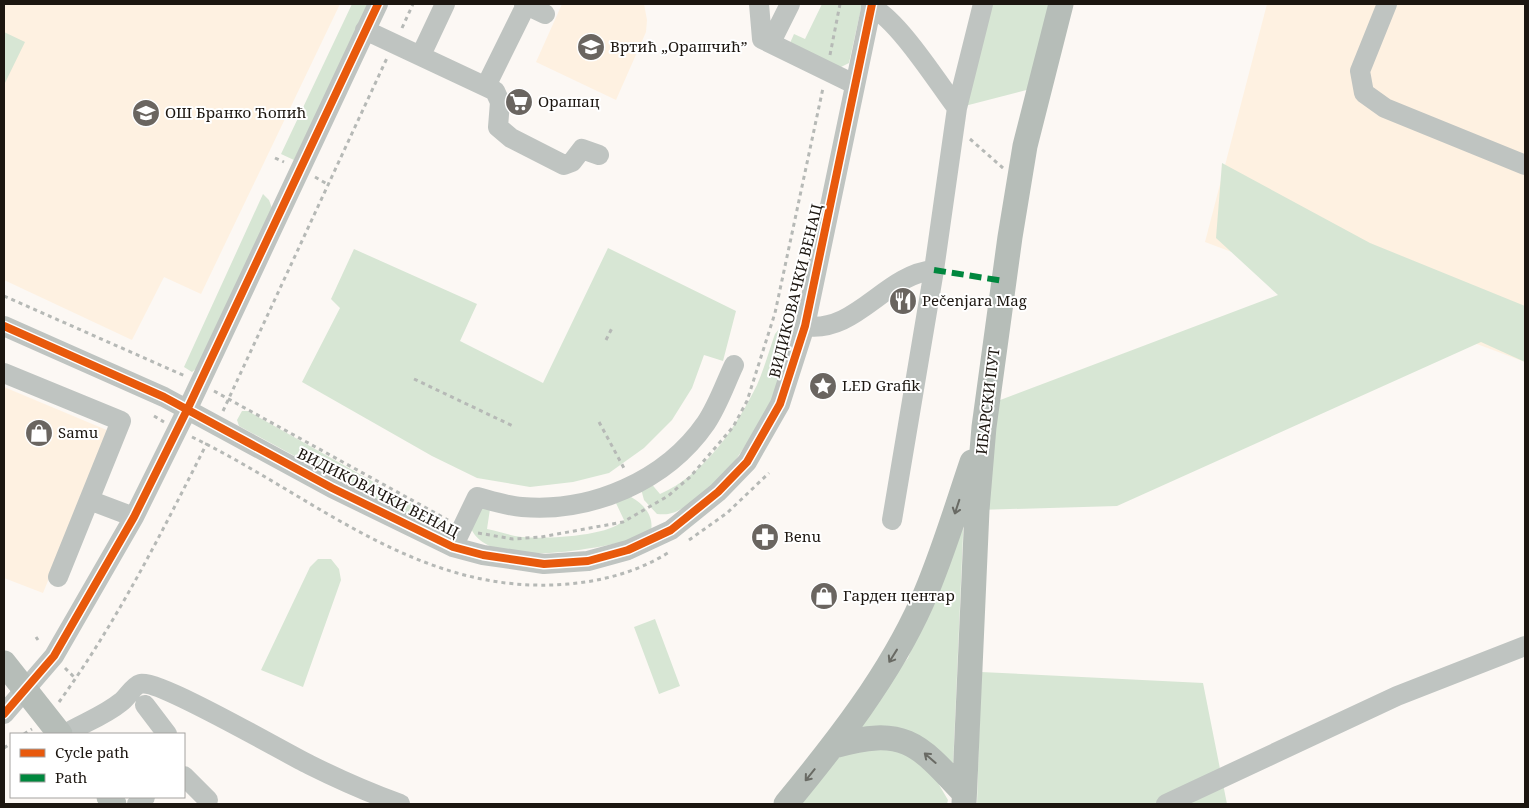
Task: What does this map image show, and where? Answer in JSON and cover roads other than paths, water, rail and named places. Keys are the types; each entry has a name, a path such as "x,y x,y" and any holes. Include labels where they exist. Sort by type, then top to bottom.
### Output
{"main road":[{"name":"ИБАРСКИ ПУТ","path":"964,799 977,510 984,427 1020,175 1038,87 1061,4"},
{"path":"786,804 834,746 886,668 922,604 935,572 984,427"},
{"path":"4,663 59,733"},
{"path":"834,746 870,737 899,740 913,745 929,756 964,799"}],"street":[{"path":"4,714 27,690 54,656 134,517 188,408 378,4"},
{"path":"421,56 445,4"},
{"path":"759,4 762,39 854,84"},
{"path":"771,42 790,4"},
{"path":"892,520 934,270 956,116 983,4"},
{"path":"1387,4 1360,72 1364,92 1385,108 1525,165"},
{"name":"ВИДИКОВАЧКИ ВЕНАЦ","path":"4,326 188,408 332,488 453,547 521,562 567,564 628,550 671,530 718,492 747,462 757,448 780,404 805,326 871,5 879,10 896,28 956,116"},
{"path":"486,86 534,7"},
{"path":"366,30 495,91 500,99 497,123 505,135 564,164 572,162 582,149 599,155"},
{"name":"ВИДИКОВАЧКИ ВЕНАЦ","path":"805,326 816,328 833,324 855,312 911,275 934,270"},
{"path":"453,547 477,497 524,507 560,506 606,496 633,485 667,463 698,433 714,408 734,364"},
{"path":"4,373 121,421 58,577"},
{"path":"89,500 134,517"},
{"path":"1166,804 1397,696 1525,646"},
{"path":"67,733 110,710 123,701 136,686 145,684 185,699 362,790 400,804"},
{"path":"145,705 166,733"},
{"path":"185,777 208,800"}],"place":[{"name":"Вртић „Орашчић”","path":"591,47"},
{"name":"Орашац","path":"519,102"},
{"name":"ОШ Бранко Ћопић","path":"146,113"},
{"name":"Pečenjara Mag","path":"903,301"},
{"name":"LED Grafik","path":"823,386"},
{"name":"Samu","path":"39,433"},
{"name":"Benu","path":"765,537"},
{"name":"Гарден центар","path":"824,596"}]}
